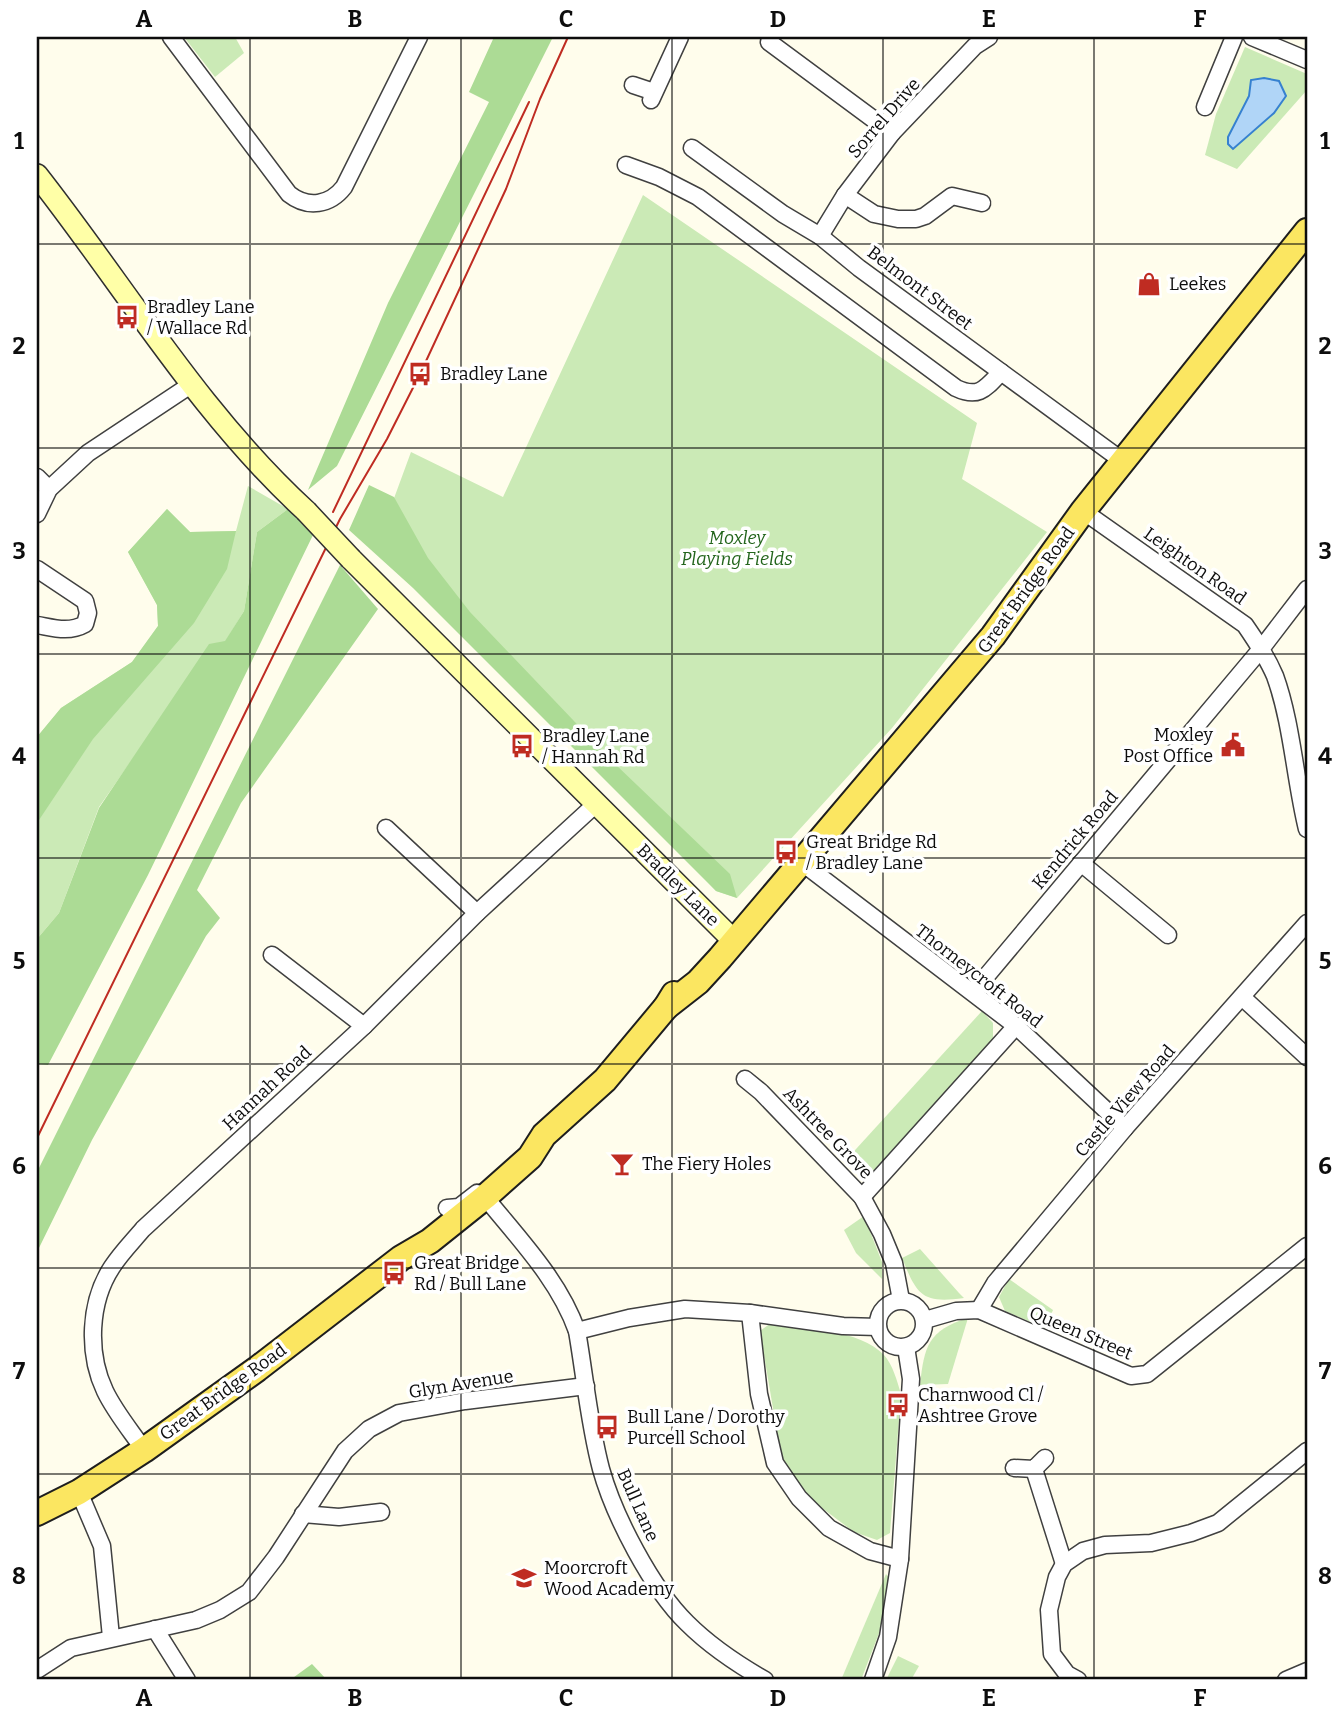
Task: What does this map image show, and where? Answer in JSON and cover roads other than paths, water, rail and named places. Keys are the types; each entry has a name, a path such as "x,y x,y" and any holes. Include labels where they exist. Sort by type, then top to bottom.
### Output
{"main road":[{"name":"Great Bridge Road","path":"401,1258 427,1225 447,1208 530,1157 544,1135 606,1080 666,1007 698,982 993,636 1083,511 1307,231"},
{"name":"Great Bridge Road","path":"37,1513 79,1492 144,1450 257,1368 401,1258 430,1241 487,1185"}],"street":[{"path":"171,37 289,194 311,205 337,196 344,187 419,37"},
{"path":"633,85 653,96 680,37"},
{"name":"Sorrel Drive","path":"820,236 845,195 892,133 975,46 989,37"},
{"path":"1205,107 1234,37"},
{"path":"1252,37 1307,60"},
{"path":"765,38 892,133"},
{"name":"Belmont Street","path":"692,148 783,214 820,236 859,268 1124,462"},
{"path":"626,165 659,177 698,197 956,388 966,393 976,393 986,388 1001,372"},
{"name":"Bradley Lane","path":"37,174 192,384 232,433 351,559 733,940"},
{"path":"845,195 874,214 898,219 925,216 952,197 982,202"},
{"path":"37,514 49,489 88,453 192,384"},
{"path":"37,477 49,489"},
{"name":"Leighton Road","path":"1083,511 1245,625 1275,677 1290,737 1307,829"},
{"path":"37,569 85,601 88,613 85,624 78,628 67,630 37,625"},
{"name":"Kendrick Road","path":"973,992 1261,649 1307,589"},
{"name":"Hannah Road","path":"144,1450 105,1391 94,1353 96,1305 112,1266 144,1229 363,1026 477,913 597,803"},
{"path":"386,828 477,913"},
{"name":"Thorneycroft Road","path":"801,862 1016,1026 1125,1128"},
{"path":"1081,863 1168,935"},
{"name":"Castle View Road","path":"979,1311 995,1283 1125,1128 1307,923"},
{"path":"271,955 363,1026"},
{"path":"1242,997 1307,1056"},
{"path":"862,1197 1016,1026"},
{"name":"Ashtree Grove","path":"745,1079 761,1092 862,1197 882,1234 894,1264 901,1300"},
{"name":"Bull Lane","path":"487,1185 571,1313 577,1331 601,1470 617,1513 640,1557 685,1622 732,1661 765,1680"},
{"name":"Queen Street","path":"925,1320 956,1311 979,1311 1131,1376 1147,1374 1307,1246"},
{"path":"901,1300 916,1305 925,1320 921,1337 906,1347 892,1346 886,1342 878,1327 878,1319 886,1306 901,1300"},
{"path":"577,1331 629,1318 685,1309 878,1327"},
{"path":"750,1313 759,1394 775,1463 799,1498 828,1528 870,1551 900,1559"},
{"path":"873,1680 888,1637 900,1559 911,1378 906,1347"},
{"name":"Glyn Avenue","path":"37,1670 71,1648 196,1620 220,1610 249,1592 276,1558 345,1451 369,1429 399,1413 465,1401 586,1386"},
{"path":"1078,1680 1067,1674 1052,1654 1049,1610 1057,1577 1064,1564 1083,1551 1105,1545 1150,1543 1218,1523 1307,1451"},
{"path":"1014,1468 1039,1463 1064,1564"},
{"path":"79,1492 102,1546 111,1637"},
{"path":"303,1514 339,1517 381,1512"},
{"path":"155,1629 187,1680"},
{"path":"1286,1680 1307,1671"}],"water":[{"path":"1264,78 1279,81 1286,96 1274,113 1233,149 1228,144 1228,137 1249,96 1251,80"}],"tram line":[{"path":"37,1138 340,519 387,439 420,374 506,189 540,99 568,37"},
{"path":"333,512 529,102"}],"place":[{"name":"Leekes","path":"1149,284"},
{"name":"Bradley Lane / Wallace Rd","path":"127,317"},
{"name":"Bradley Lane","path":"420,374"},
{"name":"Moxley Post Office","path":"1233,745"},
{"name":"Bradley Lane / Hannah Rd","path":"522,746"},
{"name":"Great Bridge Rd / Bradley Lane","path":"786,852"},
{"name":"The Fiery Holes","path":"622,1164"},
{"name":"Great Bridge Rd / Bull Lane","path":"394,1273"},
{"name":"Charnwood Cl / Ashtree Grove","path":"898,1405"},
{"name":"Bull Lane / Dorothy Purcell School","path":"607,1427"},
{"name":"Moorcroft Wood Academy","path":"524,1578"}],"park label":[{"name":"Moxley Playing Fields","path":"737,548"}]}
